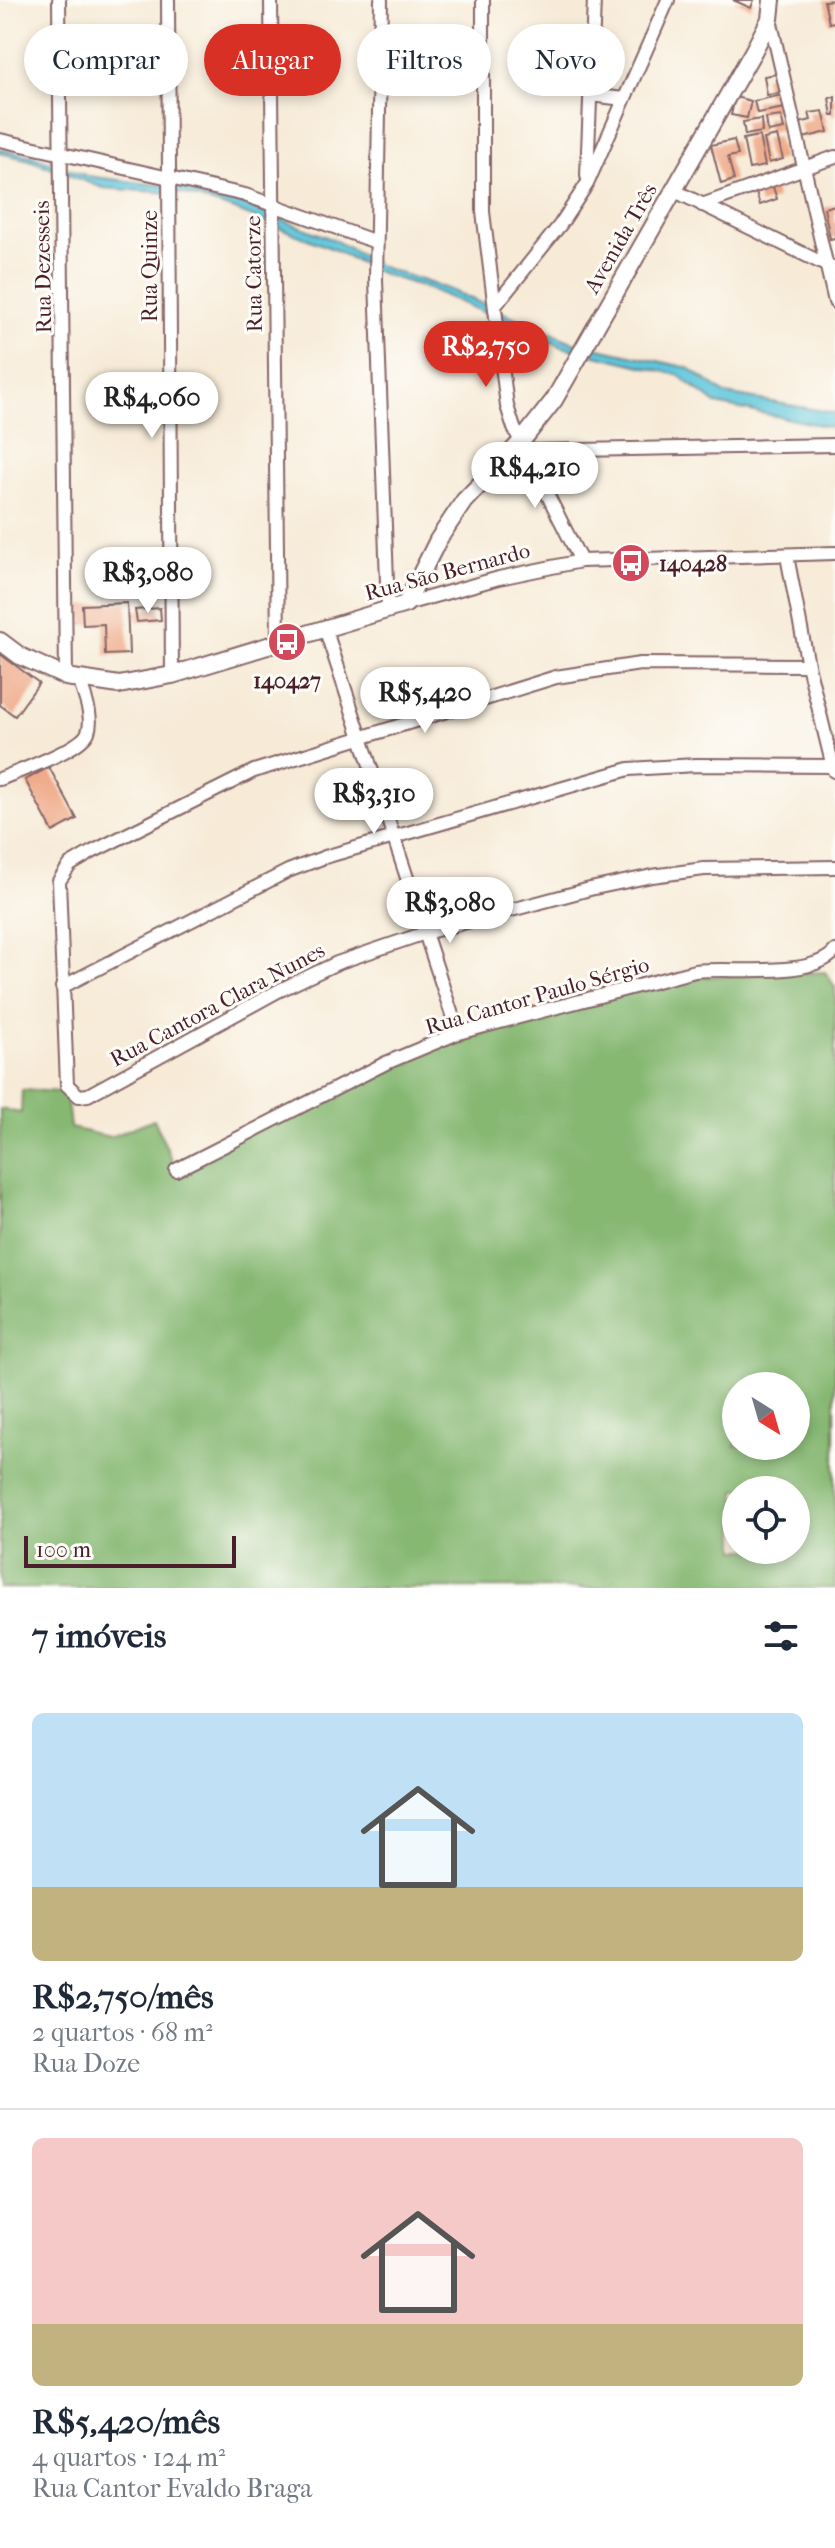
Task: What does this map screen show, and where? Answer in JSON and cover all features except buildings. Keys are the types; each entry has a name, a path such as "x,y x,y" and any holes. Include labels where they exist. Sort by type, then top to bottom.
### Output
{"street":[{"name":"Rua Dezesseis","path":"0,779 72,747 85,737 90,725 73,680 59,0"},
{"name":"Rua Quinze","path":"168,0 172,675"},
{"name":"Rua Catorze","path":"271,0 278,644"},
{"path":"381,0 376,280 388,609"},
{"path":"483,0 483,212 507,406 523,446 581,561"},
{"path":"593,24 594,0"},
{"path":"495,306 560,225 587,184 668,0"},
{"path":"775,6 805,168 832,268 835,302"},
{"name":"Avenida Três","path":"406,604 438,540 464,501 523,446 573,368 775,6"},
{"path":"587,184 590,96"},
{"path":"598,96 624,99"},
{"path":"0,140 61,158 168,178 376,242"},
{"path":"702,205 835,157"},
{"path":"673,190 832,268"},
{"path":"523,446 835,445"},
{"name":"Rua São Bernardo","path":"73,680 119,685 172,675 499,578 581,561 835,553"},
{"path":"787,556 808,665 834,770 696,765 629,769 393,836 288,871 62,987 59,893 63,873 92,852 254,771 556,677 601,668 640,664 808,665"},
{"path":"325,628 458,1033"},
{"path":"0,641 20,656 73,680"},
{"name":"Rua Cantora Clara Nunes","path":"62,987 64,1075 72,1092 88,1095 301,980 337,963 425,933 590,889 652,876 726,868 835,867"},
{"name":"Rua Cantor Paulo Sérgio","path":"176,1170 386,1063 458,1033 695,971 727,967 801,969 818,965 835,951"}],"green space":[{"path":"825,972 835,987 835,1588 0,1588 0,1109 21,1113 22,1090 66,1092 70,1128 110,1137 154,1119 174,1165 459,1030 702,977"}],"water":[{"path":"0,149 33,156 87,176 212,192 334,240 384,268 448,289 572,342 689,368 725,394 835,413 835,428 716,404 678,375 563,347 235,210 185,194 103,188 30,160 0,153"}],"place":[{"name":"140428","path":"631,563"},
{"name":"140427","path":"287,642"}]}
